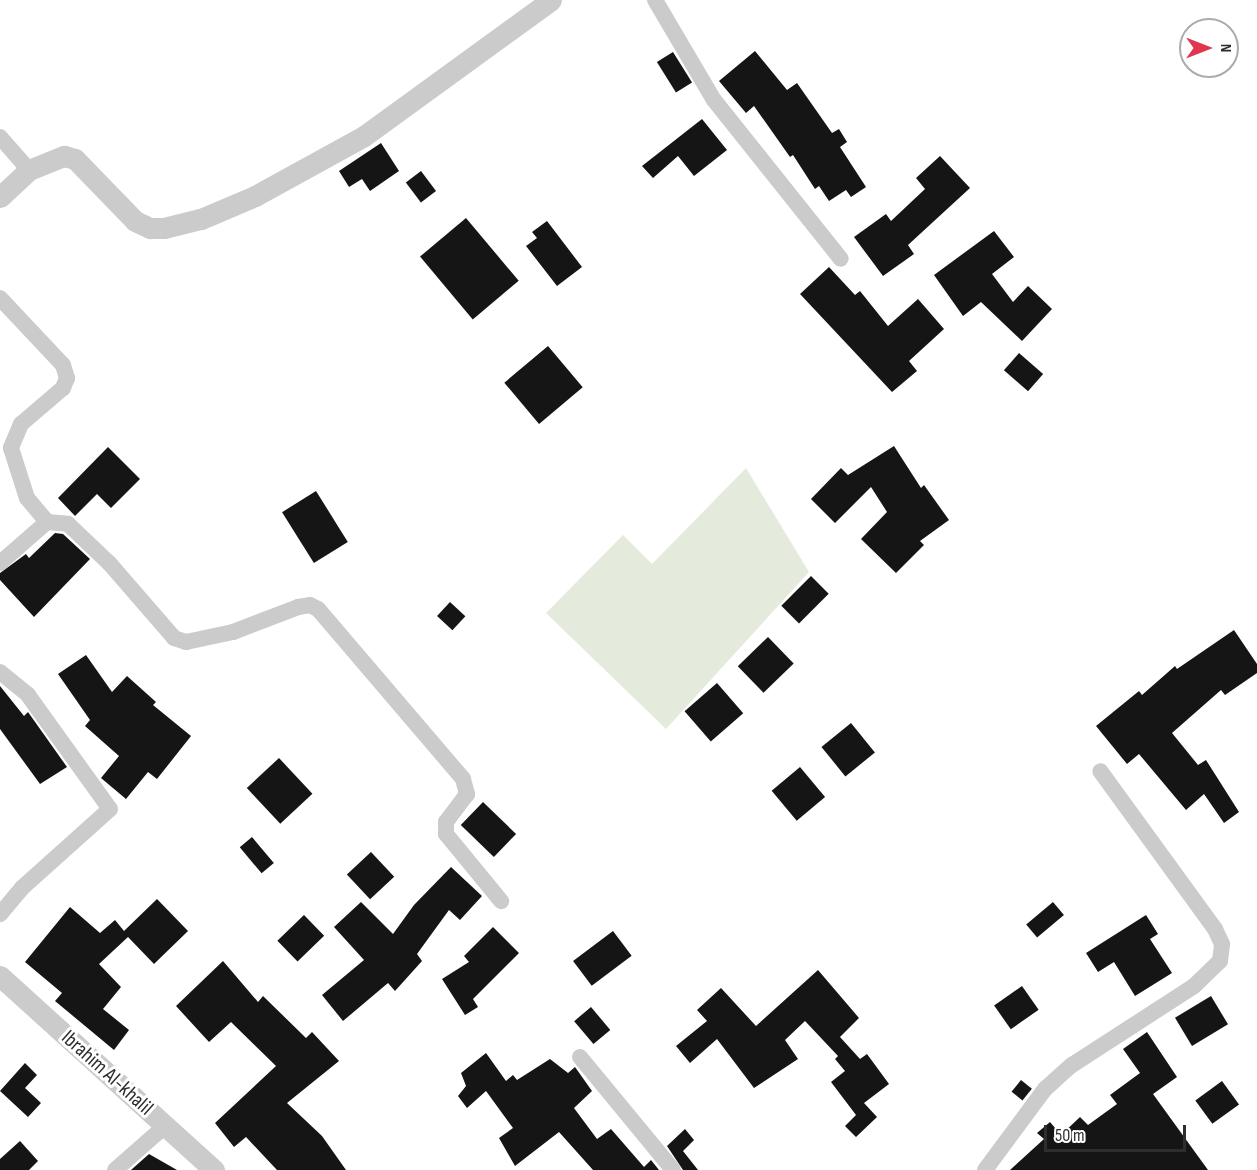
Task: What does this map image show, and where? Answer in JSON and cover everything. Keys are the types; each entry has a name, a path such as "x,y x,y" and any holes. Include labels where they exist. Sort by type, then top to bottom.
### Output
{"street":[{"path":"0,197 29,170 51,158 75,159 135,221 150,228 179,226 255,196 364,136 551,0"},
{"path":"655,0 714,100 841,259"},
{"path":"0,137 29,170"},
{"path":"0,298 63,365 67,378 63,388 21,423 11,448 27,498 47,522 68,524 78,531 174,638 186,642 234,632 298,607 310,605 318,609 463,779 467,794 446,822 446,834 501,901"},
{"path":"0,563 47,522"},
{"path":"0,672 28,695 110,809 22,888 0,914"},
{"path":"985,1170 1045,1089 1063,1073 1194,986 1220,962 1222,944 1215,929 1100,771"},
{"name":"Ibrahim Al-khalil","path":"0,976 214,1170"},
{"path":"580,1057 673,1170"},
{"path":"115,1170 165,1126"}],"green space":[{"path":"746,468 809,572 666,729 546,613 623,535 652,564"}],"building":[{"path":"755,51 787,90 797,83 832,133 839,129 847,142 840,147 866,187 851,197 846,190 829,201 819,186 815,189 793,155 790,157 754,106 746,113 719,81"},
{"path":"673,52 692,83 676,93 657,62"},
{"path":"702,119 727,150 694,176 678,156 653,178 642,166"},
{"path":"381,143 399,171 370,191 362,179 349,187 339,171"},
{"path":"940,156 970,188 908,245 914,254 883,276 854,237 886,214 891,221 925,189 916,178"},
{"path":"421,171 436,191 421,202 406,182"},
{"path":"466,218 519,281 473,319 420,257"},
{"path":"547,221 582,267 557,286 526,246 537,238 532,232"},
{"path":"994,231 1014,257 992,274 1013,302 1028,286 1052,309 1022,341 981,302 963,316 934,275"},
{"path":"829,267 855,295 860,291 888,326 918,299 944,329 909,361 917,371 892,392 800,294"},
{"path":"548,346 583,387 539,424 504,383"},
{"path":"1019,353 1043,374 1028,391 1004,370"},
{"path":"894,446 921,488 924,485 949,520 920,541 924,545 896,573 861,539 887,512 871,487 835,523 811,499 841,468 848,475"},
{"path":"108,447 140,479 111,508 97,494 75,516 58,498"},
{"path":"316,491 348,542 314,563 282,512"},
{"path":"55,533 63,534 90,559 34,617 0,580 0,573 26,554 29,558"},
{"path":"811,576 829,594 799,623 781,606"},
{"path":"450,602 465,616 452,630 437,616"},
{"path":"1234,630 1257,664 1257,673 1225,695 1221,690 1172,733 1198,765 1206,760 1239,812 1224,823 1204,794 1186,810 1139,754 1127,764 1096,726 1139,691 1142,695 1175,666 1177,669"},
{"path":"768,637 794,664 763,693 738,666"},
{"path":"86,655 112,692 127,676 156,702 153,705 191,736 157,779 148,772 126,799 101,778 119,756 85,726 90,720 58,674"},
{"path":"717,683 743,713 711,741 685,711"},
{"path":"0,686 24,716 28,712 67,767 40,784 0,729"},
{"path":"851,723 875,753 845,776 821,747"},
{"path":"279,758 312,794 280,824 247,788"},
{"path":"800,767 825,797 797,821 772,791"},
{"path":"483,802 516,834 494,857 461,825"},
{"path":"252,837 274,863 262,873 240,847"},
{"path":"371,852 394,877 370,899 347,875"},
{"path":"451,867 482,896 460,920 449,910 417,954 422,961 395,991 388,983 343,1021 322,995 364,960 334,927 361,902 393,934 414,905"},
{"path":"157,899 188,931 154,964 128,937 99,964 121,987 103,1009 129,1030 114,1050 55,1001 62,993 25,962 70,907 100,933 115,920 124,931"},
{"path":"1053,902 1064,915 1037,938 1026,924"},
{"path":"304,915 324,936 298,962 277,941"},
{"path":"1146,915 1158,934 1150,939 1172,973 1135,996 1114,962 1098,972 1086,953"},
{"path":"493,927 519,953 473,999 478,1007 465,1015 442,979 469,962 464,956"},
{"path":"613,931 632,956 592,986 573,961"},
{"path":"223,961 258,1002 263,996 306,1038 312,1032 339,1061 287,1103 322,1136 346,1170 277,1170 246,1137 234,1147 215,1123 276,1066 231,1022 209,1042 176,1006"},
{"path":"818,970 859,1018 840,1037 860,1059 867,1054 889,1084 864,1103 877,1117 856,1137 845,1126 856,1115 831,1082 845,1071 835,1059 838,1056 805,1021 785,1040 798,1059 754,1088 717,1039 690,1063 676,1046 707,1021 697,1010 721,988 756,1026"},
{"path":"1022,986 1039,1010 1011,1029 994,1006"},
{"path":"1211,996 1228,1024 1192,1046 1175,1018"},
{"path":"591,1007 610,1030 593,1044 574,1021"},
{"path":"1147,1032 1177,1077 1153,1094 1208,1170 1010,1170 1044,1139 1037,1133 1050,1122 1061,1135 1080,1117 1088,1125 1117,1104 1110,1095 1140,1073 1123,1049"},
{"path":"486,1053 506,1081 513,1075 517,1080 550,1059 568,1073 575,1067 592,1091 574,1108 597,1139 611,1129 644,1167 651,1160 659,1170 593,1170 559,1132 515,1166 499,1138 513,1128 486,1091 467,1108 458,1096 466,1086 461,1073"},
{"path":"25,1063 37,1075 25,1088 41,1103 28,1117 0,1091"},
{"path":"1021,1080 1032,1089 1022,1100 1012,1092"},
{"path":"1222,1081 1239,1104 1212,1124 1195,1100"},
{"path":"685,1129 694,1140 683,1151 698,1170 683,1170 667,1146"},
{"path":"20,1141 38,1161 29,1170 0,1170 0,1159"},
{"path":"149,1154 177,1170 131,1170"}]}
